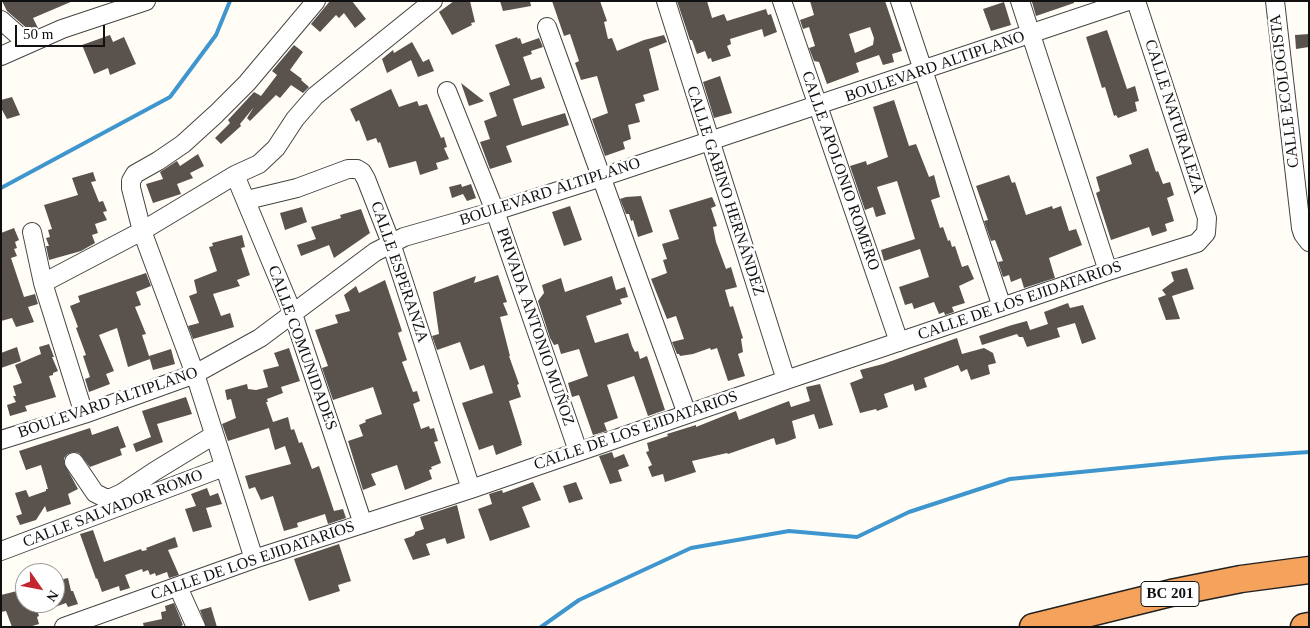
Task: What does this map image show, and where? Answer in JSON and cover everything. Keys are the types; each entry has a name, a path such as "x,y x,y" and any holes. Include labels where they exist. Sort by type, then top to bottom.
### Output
{"highway":[{"name":"BC 201","path":"1033,627 1171,593 1241,579 1309,570"},
{"path":"1304,627 1309,626"}],"street":[{"path":"1,56 62,29 146,1"},
{"path":"254,559 195,374 142,231 131,188 131,181 135,174 183,144 216,114 259,70 316,1"},
{"path":"43,283 142,231 235,175 259,164 276,148 295,120 315,96 434,1"},
{"name":"CALLE GABINO HERNÁNDEZ","path":"666,1 786,380"},
{"name":"CALLE APOLONIO ROMERO","path":"782,1 899,342"},
{"path":"900,1 1002,307"},
{"path":"1020,1 1108,271"},
{"name":"BOULEVARD ALTIPLANO","path":"1,440 84,414 195,374 260,338 391,242 602,177 1128,1"},
{"name":"CALLE NATURALEZA","path":"1136,1 1207,218 1206,233"},
{"name":"CALLE ECOLOGISTA","path":"1275,1 1301,228 1308,241"},
{"path":"1,20 28,44"},
{"path":"548,26 687,414"},
{"name":"PRIVADA ANTONIO MUÑOZ","path":"447,91 495,211 578,451"},
{"name":"CALLE ESPERANZA","path":"247,200 297,188 348,170 356,169 362,172 391,242 471,488"},
{"name":"CALLE COMUNIDADES","path":"235,175 247,200 292,314 363,524"},
{"path":"32,232 43,283 84,414"},
{"name":"CALLE DE LOS EJIDATARIOS","path":"64,627 254,559 471,488 1108,271 1197,243 1206,233"},
{"path":"74,462 95,493 105,498 111,498 214,436"},
{"name":"CALLE SALVADOR ROMO","path":"1,551 224,467"},
{"path":"178,587 196,627"}],"building":[{"path":"2,1 73,1 33,18 38,28 30,31 7,11"},
{"path":"330,1 352,1 366,19 355,28 344,13 339,18 336,15 320,32 311,24"},
{"path":"454,1 470,1 475,22 452,35 439,12"},
{"path":"500,1 530,1 531,6 503,11"},
{"path":"552,1 600,1 607,21 604,22 608,39 612,38 617,51 644,40 664,35 667,42 649,49 659,90 643,95 645,101 635,104 640,122 628,125 631,139 623,142 625,149 605,156 592,119 608,113 597,76 581,80 575,63 579,61 570,34 564,36"},
{"path":"677,1 707,1 712,18 724,14 727,21 766,9 768,15 771,14 777,32 764,37 762,29 730,39 731,44 727,46 731,56 712,62 711,58 708,59 705,51 697,54 692,40 690,40"},
{"path":"810,1 885,1 902,51 892,54 894,62 883,65 879,55 856,63 859,72 827,84 819,62 814,61 809,48 815,46 809,27 803,29 800,20 814,15","holes":["870,27 874,38 873,45 855,53 849,34"]},
{"path":"1074,1 1074,3 1036,16 1032,2"},
{"path":"1004,2 1011,25 991,31 983,9"},
{"path":"1107,30 1127,89 1135,86 1139,101 1135,102 1137,111 1118,118 1116,115 1114,116 1105,87 1102,88 1086,37"},
{"path":"1309,34 1309,47 1296,49 1295,35"},
{"path":"110,35 113,42 124,37 136,64 110,75 108,68 94,74 82,45"},
{"path":"517,37 518,39 520,38 522,44 539,38 543,47 531,51 532,54 523,57 531,80 541,77 545,88 513,99 522,126 565,113 569,125 506,146 512,162 490,169 480,142 490,139 484,121 497,116 489,93 510,85 495,45"},
{"path":"412,42 423,62 429,59 434,71 418,77 411,60 387,73 382,59 393,50 394,53"},
{"path":"294,45 303,52 290,70 309,87 303,93 291,85 280,98 276,95 250,121 247,118 254,107 240,124 241,126 221,144 215,138 230,123 228,120 254,92 261,96 277,75 272,71"},
{"path":"720,76 732,113 714,118 703,82"},
{"path":"461,83 484,101 469,106"},
{"path":"391,89 399,107 417,101 419,106 427,104 441,138 444,137 447,147 444,148 449,159 436,163 438,169 420,175 416,161 389,168 380,142 378,143 376,138 367,141 359,120 356,122 350,109"},
{"path":"12,97 20,115 7,119 1,108 1,100"},
{"path":"894,100 909,146 916,144 929,177 934,175 940,197 931,200 940,228 943,227 952,247 955,246 962,267 968,265 974,279 959,286 965,303 952,307 954,312 945,315 944,312 939,314 934,302 914,309 912,303 905,305 899,287 929,277 920,249 884,261 881,250 915,239 897,181 877,187 886,214 876,217 873,207 865,210 850,166 866,161 867,165 888,157 873,107"},
{"path":"1148,148 1156,172 1158,171 1163,184 1170,182 1174,195 1167,198 1174,221 1165,224 1167,231 1152,236 1149,227 1111,240 1096,193 1100,191 1096,177 1132,164 1129,155"},
{"path":"198,154 204,166 190,173 193,178 177,184 181,194 153,203 146,184 163,179 160,172 177,161 180,166"},
{"path":"93,172 96,181 91,182 99,202 103,201 107,211 103,212 107,220 95,224 98,233 92,235 95,243 81,251 49,260 46,246 49,246 46,238 50,237 48,230 52,229 44,205 78,195 72,178"},
{"path":"1009,175 1012,183 1015,182 1026,215 1052,206 1053,209 1061,206 1069,231 1076,229 1082,245 1049,258 1055,278 1024,288 1021,278 1011,282 1009,275 1003,277 998,262 1003,261 995,240 991,241 984,221 988,220 976,186"},
{"path":"461,184 462,187 471,184 476,198 467,201 463,194 452,198 449,187"},
{"path":"641,196 653,232 638,237 633,220 631,221 629,214 626,214 620,199"},
{"path":"712,197 716,206 711,208 717,226 713,227 716,242 726,269 731,267 737,287 725,290 730,307 733,306 743,338 741,339 743,352 738,354 745,376 728,381 717,348 680,356 677,354 672,342 684,339 676,316 667,319 651,279 667,273 663,260 667,259 662,244 679,239 669,210"},
{"path":"570,206 582,240 564,246 552,212"},
{"path":"302,207 307,222 285,230 280,213"},
{"path":"361,209 370,233 334,258 329,245 301,256 297,245 316,239 311,227 341,218 340,215"},
{"path":"14,228 19,240 15,242 17,248 14,249 17,256 11,258 24,297 35,294 38,304 28,307 34,322 16,327 12,318 1,321 1,233"},
{"path":"242,235 245,247 241,248 250,275 237,280 240,286 213,294 221,316 230,313 234,327 193,339 188,326 199,323 189,296 197,293 194,280 217,271 209,247 213,246 212,243"},
{"path":"1187,268 1194,289 1172,296 1180,319 1166,320 1158,298 1166,295 1162,290 1174,281 1171,272"},
{"path":"146,273 151,286 136,292 141,305 135,307 146,334 142,335 150,359 128,367 117,328 99,335 114,371 106,374 110,384 89,392 85,379 90,377 83,356 86,355 70,306 80,302 78,296"},
{"path":"498,275 507,302 503,303 508,315 500,317 521,397 509,401 522,445 496,455 493,445 479,450 462,403 493,393 484,365 470,370 460,342 437,350 432,336 439,334 433,292 476,276 474,283"},
{"path":"612,276 616,290 625,287 628,297 620,299 622,304 586,316 595,343 628,333 632,346 635,352 638,351 640,359 647,356 665,410 648,416 634,376 607,385 618,418 604,423 607,431 593,435 579,395 572,397 568,383 588,376 579,349 561,354 558,344 554,345 550,338 538,301 544,293 542,285 561,278 565,292"},
{"path":"385,280 402,331 398,333 407,360 402,362 413,392 417,391 420,401 413,404 421,429 429,426 430,429 434,428 438,441 434,442 441,463 431,467 432,469 429,470 432,479 405,490 397,465 371,474 376,485 363,490 348,441 363,436 359,425 366,422 365,420 382,414 373,387 333,400 322,368 328,366 315,330 338,323 335,315 350,311 344,295 356,286 359,293"},
{"path":"1068,303 1070,308 1083,305 1096,339 1082,344 1075,323 1057,328 1060,337 1027,347 1023,337 1019,337 1017,334 982,345 979,336 1012,325 1027,321 1030,330 1048,324 1044,312"},
{"path":"957,338 962,354 984,348 993,353 996,363 988,365 990,374 971,380 967,369 961,372 958,365 924,378 927,387 915,391 913,384 884,394 888,407 877,411 876,409 860,413 850,383 863,378 860,370 883,364"},
{"path":"49,344 58,371 49,376 56,397 25,406 27,411 10,416 7,405 16,402 13,396 16,396 13,386 22,383 15,365 41,354 39,347"},
{"path":"17,347 21,361 1,368 1,353"},
{"path":"289,348 300,381 281,387 283,393 267,399 268,402 266,402 273,422 288,417 291,430 294,429 299,443 302,442 312,469 319,466 334,511 343,509 346,518 328,524 325,514 297,523 298,527 284,531 273,496 261,500 255,487 249,489 245,476 291,464 285,446 275,450 269,428 228,441 222,424 236,418 231,399 227,400 225,390 247,384 248,389 256,390 268,387 263,370 279,366 274,353"},
{"path":"171,349 175,364 153,370 149,356"},
{"path":"820,384 833,425 819,429 814,414 792,421 796,438 786,442 776,445 774,438 728,454 692,461 696,472 665,482 663,474 652,477 648,467 652,465 646,452 649,451 647,443 668,436 667,434 696,425 696,427 736,411 739,420 789,401 791,407 810,401 806,387"},
{"path":"186,397 192,414 157,424 163,442 136,452 133,444 151,437 142,411"},
{"path":"118,426 126,447 120,449 122,455 90,467 79,453 73,452 68,454 64,458 64,463 78,489 68,494 71,504 47,512 45,506 36,520 20,525 16,516 22,514 15,493 26,490 29,497 48,489 41,465 26,470 19,451 90,428 92,435"},
{"path":"612,452 614,458 624,454 629,466 618,470 622,481 610,484 599,456"},
{"path":"533,482 541,500 522,507 530,527 490,541 478,509 492,504 489,494 502,490 503,493"},
{"path":"576,482 583,499 569,503 563,486"},
{"path":"207,488 210,496 218,493 222,504 206,508 212,527 193,532 185,509 196,506 191,494"},
{"path":"457,505 465,538 447,544 445,538 426,544 430,555 413,560 404,539 424,529 420,517"},
{"path":"93,530 104,562 141,549 142,551 147,550 146,548 175,537 178,547 168,550 179,575 169,578 167,572 156,576 155,573 150,575 148,570 143,572 142,569 125,575 130,588 120,591 119,586 102,592 80,534"},
{"path":"339,544 351,581 338,585 340,591 309,601 294,559"},
{"path":"68,578 71,591 73,591 78,604 68,607 65,603 65,579"},
{"path":"15,592 15,613 38,613 39,624 29,627 12,627 6,611 1,612 1,595"},
{"path":"174,603 183,625 179,627 144,627 143,623 162,619 161,612 166,611 165,606"},
{"path":"211,607 217,627 206,627 200,610"}],"waterway":[{"path":"1,188 170,97 216,35 230,1"},
{"path":"541,627 579,600 691,548 789,531 857,537 909,512 1010,479 1222,458 1309,452"}]}
